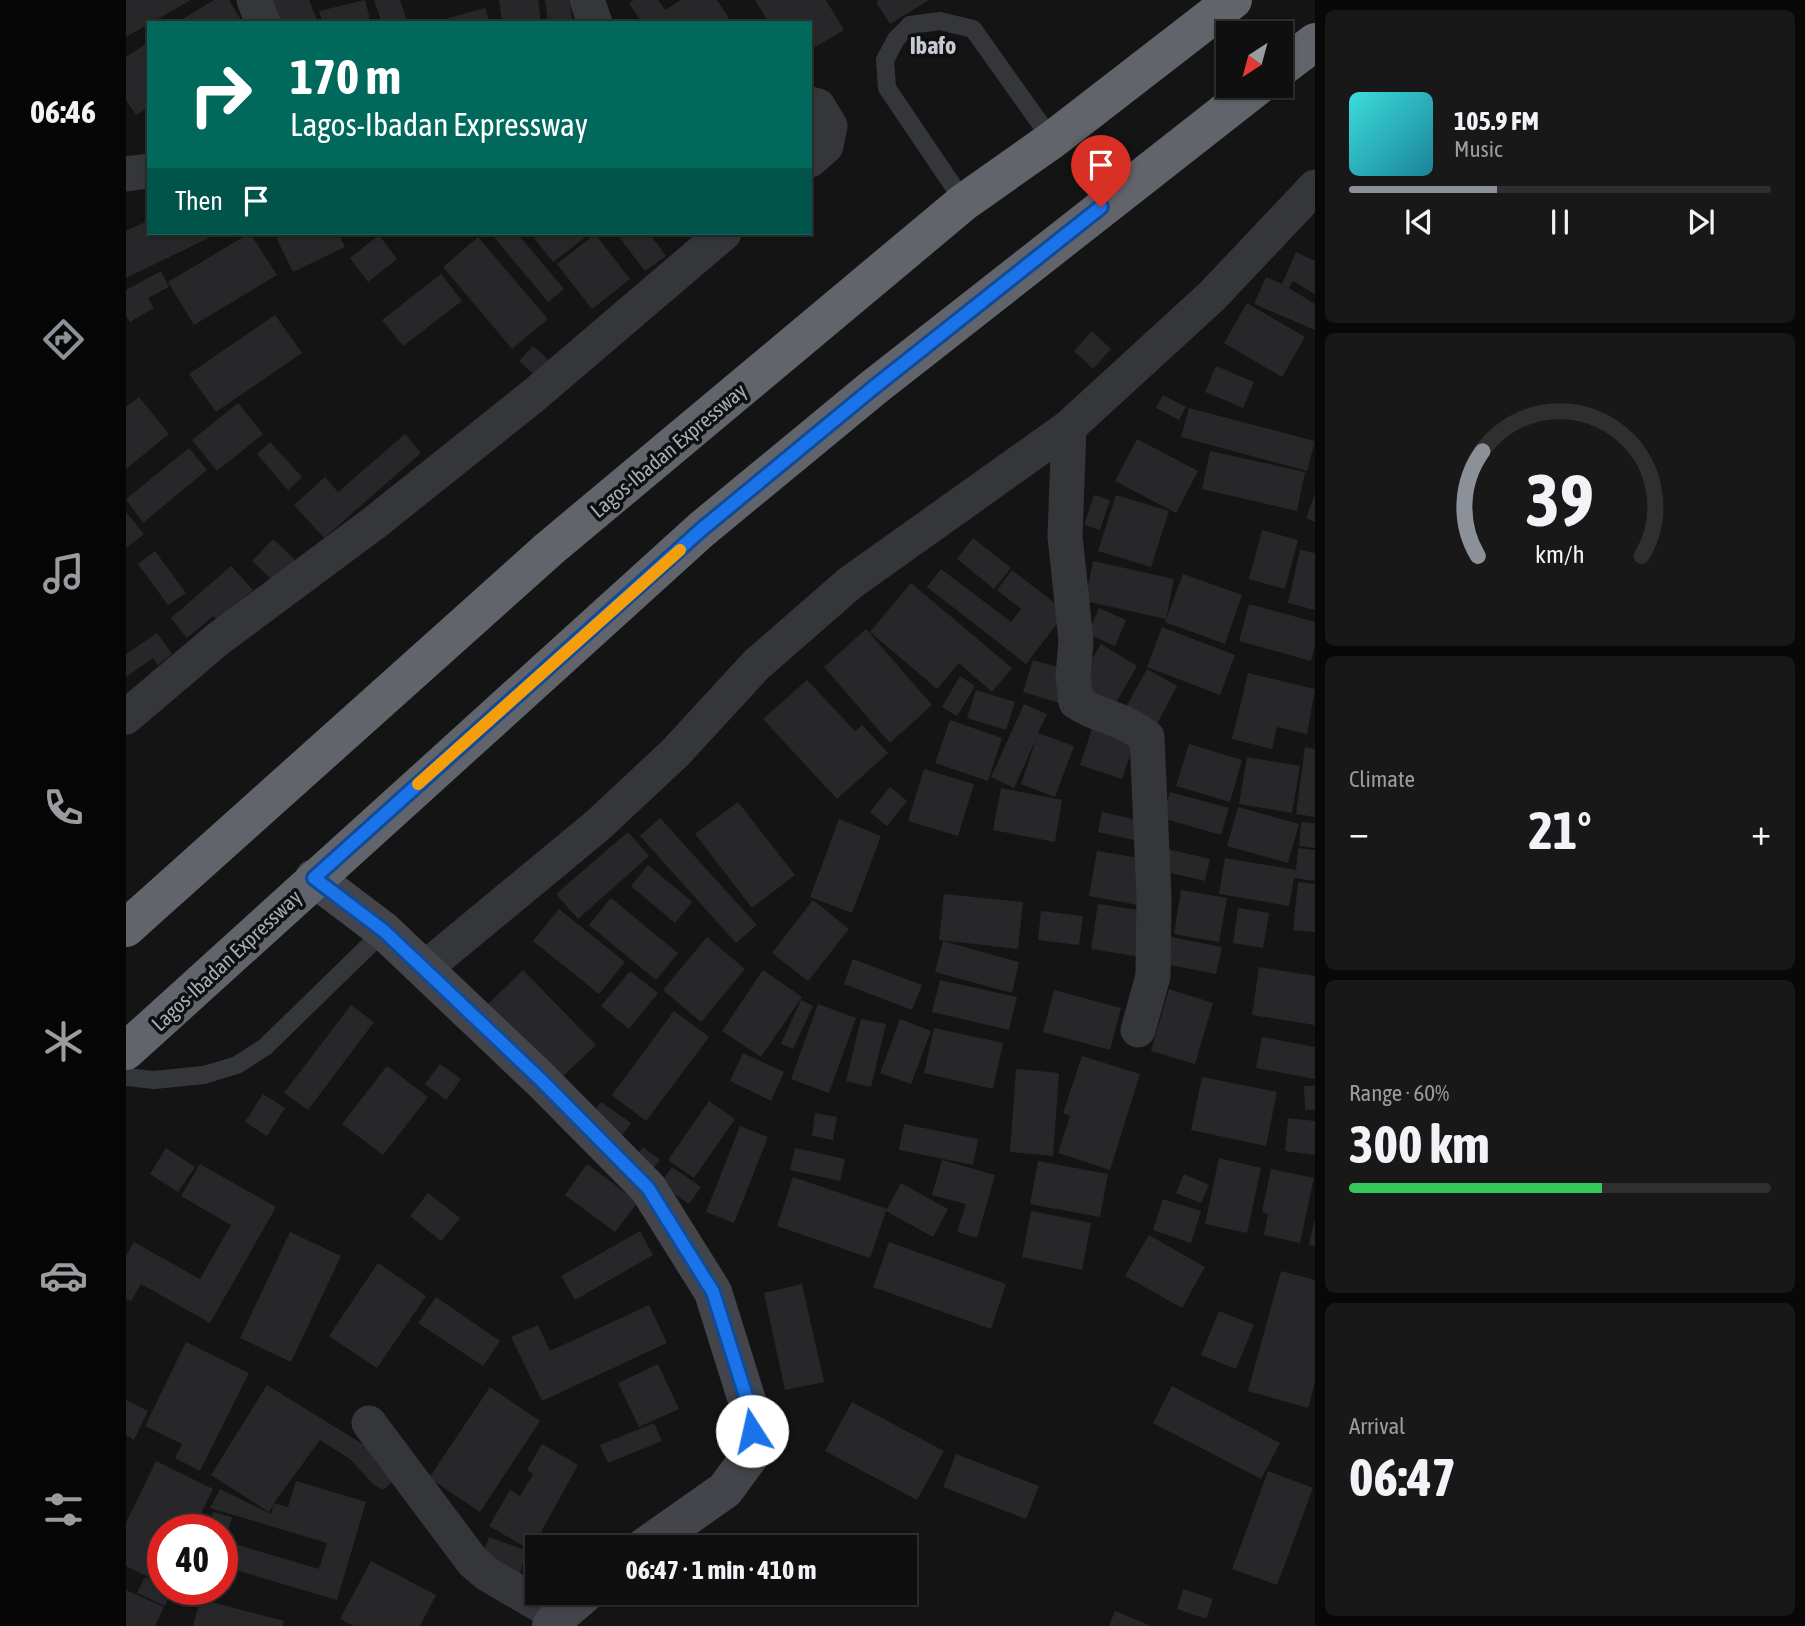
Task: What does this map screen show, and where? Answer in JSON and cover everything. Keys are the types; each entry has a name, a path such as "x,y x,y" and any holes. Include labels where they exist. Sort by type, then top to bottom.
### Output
{"highway":[{"name":"Lagos-Ibadan Expressway","path":"126,928 549,549 964,202 1052,140 1233,0"},
{"path":"1293,59 1315,42"},
{"name":"Lagos-Ibadan Expressway","path":"126,1051 702,529 924,347 1243,98"}],"street":[{"path":"254,0 262,21"},
{"path":"587,0 595,21"},
{"path":"812,104 818,106 830,126 826,146 812,158"},
{"path":"126,174 147,171"},
{"path":"424,969 598,825 675,752 756,665 850,583 1069,427 1212,296 1315,187"},
{"path":"126,717 218,639 374,523 533,396 722,235"},
{"path":"1069,427 1065,536 1076,641 1073,676 1076,702 1091,711 1128,722 1147,737 1154,897 1153,976 1138,1030"},
{"path":"314,878 384,931 541,1080 648,1188 713,1292 750,1409 753,1452 725,1490 661,1535"},
{"path":"369,1423 473,1562 487,1574 566,1611"}],"lane":[{"path":"964,202 887,88 885,60 896,39 910,25 940,21 973,29 1052,140"},
{"path":"126,1077 154,1080 204,1075 237,1065 265,1047 384,931"}],"building":[{"path":"126,0 191,0 154,21 147,21 147,25 126,37"},
{"path":"214,0 229,0 242,21 179,21"},
{"path":"271,0 309,0 317,21 279,21"},
{"path":"365,0 370,21 322,21 319,11"},
{"path":"374,0 400,0 407,21 381,21"},
{"path":"499,0 538,0 541,21 502,21"},
{"path":"545,0 569,0 573,21 548,21"},
{"path":"634,0 658,0 665,10 681,0 717,0 731,21 641,21 629,3"},
{"path":"755,0 826,0 844,30 812,49 812,21 768,21"},
{"path":"929,0 890,24 876,2"},
{"path":"485,8 489,21 438,21"},
{"path":"147,43 147,108 136,115 126,100 126,57"},
{"path":"147,221 147,235 215,235 126,278 126,231"},
{"path":"247,235 251,235 277,275 194,325 168,282"},
{"path":"275,235 339,235 345,247 293,272"},
{"path":"379,235 397,259 368,282 350,258"},
{"path":"519,235 564,289 548,302 493,236"},
{"path":"532,235 588,235 553,262"},
{"path":"596,235 630,279 592,309 557,264"},
{"path":"618,235 650,235 666,256 645,271"},
{"path":"478,237 548,319 512,349 443,267"},
{"path":"1296,252 1315,261 1315,294 1293,281 1289,288 1315,304 1315,330 1254,304 1266,277 1282,284"},
{"path":"161,271 169,287 148,298 154,308 130,322 126,316 126,290"},
{"path":"441,274 462,301 403,346 382,320"},
{"path":"1247,303 1305,337 1282,377 1224,343"},
{"path":"275,315 302,353 216,412 189,374"},
{"path":"1092,331 1111,349 1093,369 1074,351"},
{"path":"533,346 555,366 541,381 519,361"},
{"path":"1216,366 1254,382 1243,408 1205,392"},
{"path":"1163,395 1186,407 1179,420 1156,408"},
{"path":"139,397 169,434 126,469 126,407"},
{"path":"238,403 263,434 217,471 192,440"},
{"path":"1189,408 1315,441 1307,471 1181,437"},
{"path":"405,434 421,453 324,538 294,505 325,477 338,492"},
{"path":"1137,439 1198,471 1176,513 1115,481"},
{"path":"270,442 302,477 288,490 257,454"},
{"path":"189,448 207,470 143,523 126,499"},
{"path":"1210,451 1305,472 1297,511 1202,489"},
{"path":"1315,494 1315,522 1306,518"},
{"path":"1094,495 1110,500 1100,530 1084,525"},
{"path":"1116,495 1169,511 1151,567 1098,551"},
{"path":"126,512 144,534 126,548"},
{"path":"1262,530 1298,540 1285,589 1249,579"},
{"path":"973,538 1011,568 994,589 957,559"},
{"path":"273,539 295,560 274,582 252,561"},
{"path":"1300,550 1315,553 1315,610 1288,603"},
{"path":"155,551 186,593 168,605 138,564"},
{"path":"1093,561 1174,579 1166,619 1085,601"},
{"path":"231,566 253,590 217,620 213,616 187,638 171,618"},
{"path":"941,569 1011,622 1021,609 997,590 1012,570 1066,612 1026,664 927,587"},
{"path":"1183,574 1242,595 1225,644 1165,622"},
{"path":"911,583 1012,668 992,692 959,663 937,689 870,632"},
{"path":"1249,604 1315,622 1315,645 1311,661 1239,641"},
{"path":"1099,608 1126,620 1115,646 1088,634"},
{"path":"1162,627 1235,655 1220,695 1147,667"},
{"path":"866,629 932,705 890,743 824,667"},
{"path":"157,633 172,654 158,665 153,658 126,677 126,654"},
{"path":"1101,644 1137,666 1113,708 1076,686"},
{"path":"1033,660 1069,670 1059,703 1023,692"},
{"path":"1147,669 1177,686 1157,724 1126,707"},
{"path":"1248,673 1315,689 1307,734 1277,727 1272,749 1232,739"},
{"path":"960,676 975,686 957,716 942,707"},
{"path":"807,680 855,731 862,725 888,753 837,799 763,719"},
{"path":"976,690 1015,702 1006,730 967,718"},
{"path":"1024,704 1047,714 1038,733 1074,746 1055,797 1021,784 1037,737 1014,788 991,777"},
{"path":"950,720 1002,738 988,781 935,763"},
{"path":"1094,723 1136,737 1122,779 1080,765"},
{"path":"1189,744 1242,760 1230,802 1176,786"},
{"path":"1305,747 1315,749 1315,817 1296,814"},
{"path":"1247,757 1300,766 1292,813 1239,804"},
{"path":"924,769 974,784 958,836 908,821"},
{"path":"890,787 907,801 887,826 870,812"},
{"path":"1001,788 1062,800 1055,842 993,830"},
{"path":"1170,792 1229,808 1221,835 1162,818"},
{"path":"738,802 795,875 752,908 695,834"},
{"path":"1238,807 1299,824 1288,863 1227,846"},
{"path":"1102,812 1142,821 1138,841 1098,832"},
{"path":"660,818 757,925 736,943 640,836"},
{"path":"839,819 881,836 852,913 810,897"},
{"path":"1301,822 1315,823 1315,848 1299,846"},
{"path":"628,832 649,856 578,919 556,894"},
{"path":"1163,848 1210,859 1205,881 1158,870"},
{"path":"1298,848 1315,850 1315,881 1294,878 1289,906 1219,894 1225,858 1296,870"},
{"path":"1097,851 1145,859 1138,905 1089,896"},
{"path":"648,865 692,902 675,923 631,886"},
{"path":"1298,882 1315,884 1315,932 1293,930"},
{"path":"1181,890 1227,898 1219,942 1174,934"},
{"path":"944,894 1023,902 1018,949 939,940"},
{"path":"611,898 678,953 656,980 589,925"},
{"path":"813,900 849,929 808,981 772,953"},
{"path":"1098,904 1146,911 1140,957 1091,949"},
{"path":"1238,908 1269,913 1263,948 1233,943"},
{"path":"559,909 625,962 599,994 533,941"},
{"path":"1041,911 1083,916 1079,945 1038,940"},
{"path":"707,937 745,969 701,1022 663,990"},
{"path":"1171,937 1222,947 1216,974 1165,964"},
{"path":"943,941 1019,962 1012,993 935,972"},
{"path":"853,959 922,985 912,1010 844,984"},
{"path":"1259,967 1315,976 1315,1025 1252,1015"},
{"path":"523,970 596,1045 560,1079 488,1004"},
{"path":"763,970 802,997 761,1057 722,1031"},
{"path":"630,971 658,993 629,1029 601,1006"},
{"path":"940,980 1017,997 1009,1030 932,1012"},
{"path":"1169,989 1213,1003 1195,1064 1151,1051"},
{"path":"1054,990 1121,1008 1110,1050 1043,1032"},
{"path":"801,1000 813,1006 793,1049 781,1044"},
{"path":"818,1004 856,1018 829,1093 791,1079"},
{"path":"351,1005 374,1022 308,1110 284,1093"},
{"path":"674,1011 709,1037 646,1121 612,1095"},
{"path":"861,1019 886,1024 871,1087 846,1081"},
{"path":"900,1019 931,1031 911,1084 880,1073"},
{"path":"934,1028 1003,1043 993,1089 924,1073"},
{"path":"1262,1037 1315,1047 1315,1079 1256,1068"},
{"path":"743,1053 784,1072 771,1101 730,1081"},
{"path":"1082,1056 1140,1074 1110,1170 1058,1153 1070,1116 1063,1113"},
{"path":"440,1064 461,1079 446,1100 425,1084"},
{"path":"387,1066 428,1097 383,1155 342,1124"},
{"path":"1016,1069 1059,1073 1053,1156 1010,1152"},
{"path":"1202,1077 1277,1092 1266,1146 1191,1130"},
{"path":"1304,1086 1315,1086 1315,1110 1305,1110"},
{"path":"263,1094 285,1108 267,1136 245,1122"},
{"path":"709,1101 735,1119 694,1178 668,1160"},
{"path":"601,1102 631,1123 618,1141 588,1119"},
{"path":"815,1113 837,1117 833,1140 812,1136"},
{"path":"1288,1118 1315,1121 1315,1155 1285,1151"},
{"path":"904,1124 978,1139 973,1165 899,1150"},
{"path":"740,1126 768,1137 734,1223 706,1212"},
{"path":"643,1147 660,1160 652,1170 635,1157"},
{"path":"166,1148 195,1167 178,1192 150,1174"},
{"path":"795,1148 845,1159 840,1181 790,1170"},
{"path":"1219,1158 1261,1168 1247,1233 1205,1224"},
{"path":"942,1160 995,1175 977,1238 957,1232 966,1204 932,1195"},
{"path":"1038,1161 1108,1174 1100,1217 1030,1204"},
{"path":"200,1164 276,1207 210,1323 141,1284 131,1301 126,1299 126,1256 134,1242 200,1279 231,1225 181,1196"},
{"path":"587,1164 638,1202 615,1232 565,1195"},
{"path":"672,1167 701,1187 689,1204 660,1184"},
{"path":"1271,1169 1314,1178 1300,1243 1264,1235 1268,1214 1262,1212"},
{"path":"1184,1174 1209,1185 1201,1203 1176,1193"},
{"path":"793,1177 887,1209 901,1183 948,1209 933,1237 886,1211 870,1258 777,1226"},
{"path":"428,1193 460,1218 441,1241 410,1216"},
{"path":"1163,1199 1201,1211 1191,1243 1153,1230"},
{"path":"1031,1211 1091,1223 1082,1270 1022,1257"},
{"path":"1315,1222 1315,1246 1309,1245"},
{"path":"640,1231 653,1255 575,1300 561,1276"},
{"path":"290,1232 341,1256 291,1362 240,1338"},
{"path":"1149,1235 1205,1267 1182,1308 1125,1276"},
{"path":"889,1242 1006,1284 991,1329 873,1287"},
{"path":"378,1263 426,1296 377,1368 329,1336"},
{"path":"1281,1271 1315,1280 1315,1382 1308,1408 1248,1391"},
{"path":"802,1284 824,1382 785,1390 764,1293"},
{"path":"436,1297 500,1341 483,1366 418,1323"},
{"path":"649,1305 667,1343 542,1401 511,1337 538,1325 550,1351"},
{"path":"1219,1311 1254,1325 1236,1369 1201,1355"},
{"path":"186,1342 249,1373 200,1471 175,1458 182,1444 145,1426"},
{"path":"658,1364 679,1409 639,1427 618,1383"},
{"path":"267,1385 369,1448 397,1478 383,1490 373,1484 350,1459 320,1440 274,1503 288,1507 296,1481 366,1502 337,1600 238,1571 238,1545 319,1569 327,1543 238,1516 238,1514 210,1508 220,1489 271,1514 274,1504 269,1512 211,1475"},
{"path":"1172,1386 1280,1443 1261,1479 1153,1423"},
{"path":"490,1387 540,1421 480,1512 429,1478"},
{"path":"126,1400 148,1411 134,1440 126,1435"},
{"path":"852,1402 944,1451 917,1500 825,1451"},
{"path":"654,1423 662,1441 608,1463 600,1445"},
{"path":"542,1444 578,1465 541,1532 547,1535 525,1535 525,1547 489,1526 510,1490 520,1496 533,1474 527,1470"},
{"path":"956,1454 1039,1486 1026,1519 943,1487"},
{"path":"156,1461 213,1489 201,1514 147,1514 147,1576 126,1566 126,1523"},
{"path":"1268,1471 1313,1488 1277,1585 1232,1569"},
{"path":"489,1537 525,1550 525,1559 518,1578 479,1563"},
{"path":"371,1561 436,1595 420,1626 354,1626 340,1619"},
{"path":"145,1577 147,1578 147,1598 137,1593"},
{"path":"1183,1589 1213,1599 1206,1619 1177,1609"},
{"path":"126,1590 147,1599 147,1605 164,1607 155,1626 126,1626"},
{"path":"198,1605 223,1605 284,1621 283,1626 193,1626"},
{"path":"1115,1611 1151,1626 1109,1626"}],"slow traffic":[{"path":"418,784 680,550"}],"district":[{"name":"Ibafo","path":"933,45"}],"route":[{"path":"752,1431 750,1409 713,1292 648,1188 541,1080 384,931 314,878 702,529 873,388 1101,207"}]}
